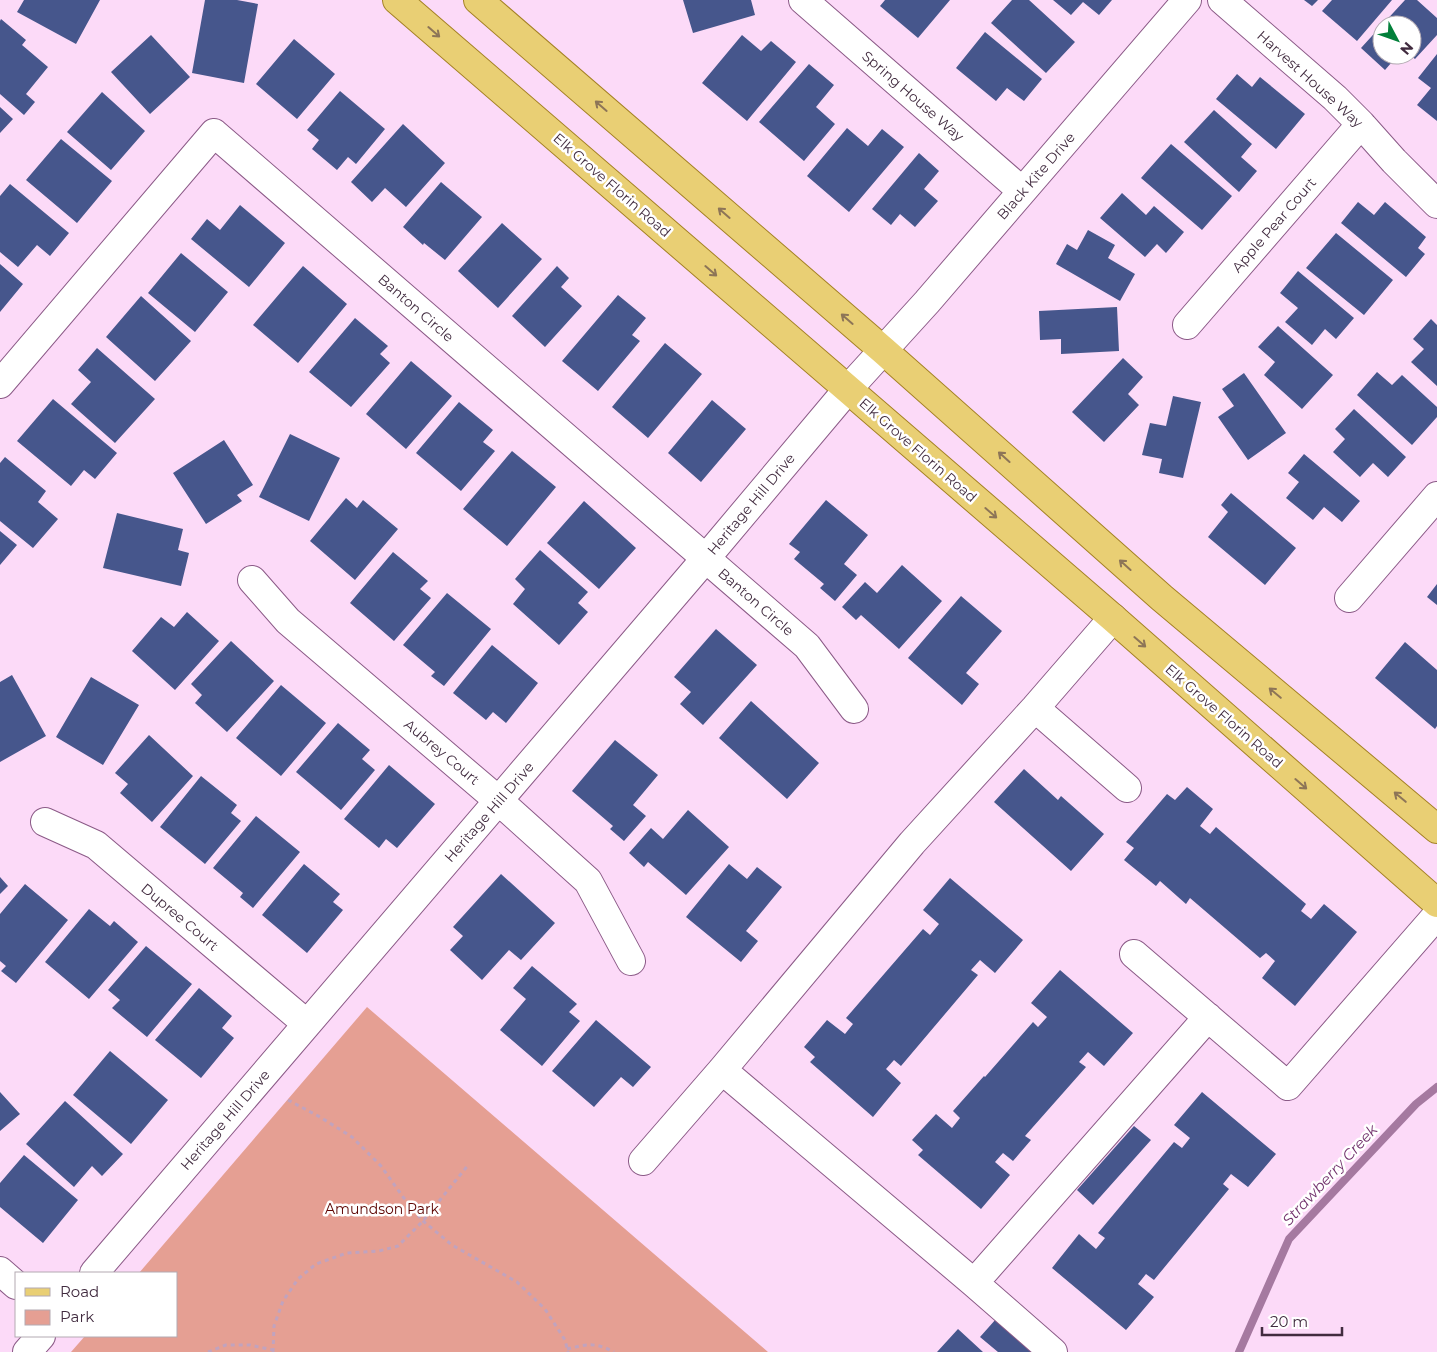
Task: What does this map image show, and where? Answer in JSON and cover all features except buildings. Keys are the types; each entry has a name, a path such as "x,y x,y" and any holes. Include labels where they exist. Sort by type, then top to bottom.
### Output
{"main road":[{"name":"Elk Grove Florin Road","path":"397,0 1113,618 1437,903"},
{"path":"478,0 884,351 1162,598 1437,829"}],"street":[{"name":"Spring House Way","path":"803,0 1022,191"},
{"name":"Black Kite Drive","path":"884,351 1188,0"},
{"name":"Harvest House Way","path":"1222,0 1336,98 1437,204"},
{"name":"Apple Pear Court","path":"1187,325 1361,124"},
{"name":"Banton Circle","path":"0,384 214,133 807,646 854,709"},
{"name":"Heritage Hill Drive","path":"95,1272 499,801 848,389 884,351"},
{"path":"1348,598 1437,496"},
{"name":"Aubrey Court","path":"252,580 288,621 499,801 588,881 631,961"},
{"path":"643,1162 912,843 1035,708 1113,618"},
{"path":"1035,708 1127,788"},
{"name":"Dupree Court","path":"45,822 96,846 307,1024"},
{"path":"1134,954 1288,1086 1437,915"},
{"path":"974,1284 1208,1017"},
{"path":"722,1070 1053,1352"},
{"path":"0,1270 15,1284"},
{"path":"27,1352 40,1337"}],"path":[{"path":"288,1100 352,1137 381,1166 423,1221 452,1245 517,1282 545,1309 565,1340 568,1351 585,1344 604,1347 614,1352"},
{"path":"208,1352 226,1344 250,1345 273,1351 274,1326 283,1301 298,1279 316,1264 347,1253 379,1251 398,1246 423,1221 469,1164"}],"green space":[{"name":"Amundson Park","path":"367,1007 768,1352 71,1352 84,1337 178,1337 178,1272 140,1272"}],"waterway":[{"name":"Strawberry Creek","path":"1239,1352 1289,1239 1416,1104 1437,1087"}]}
